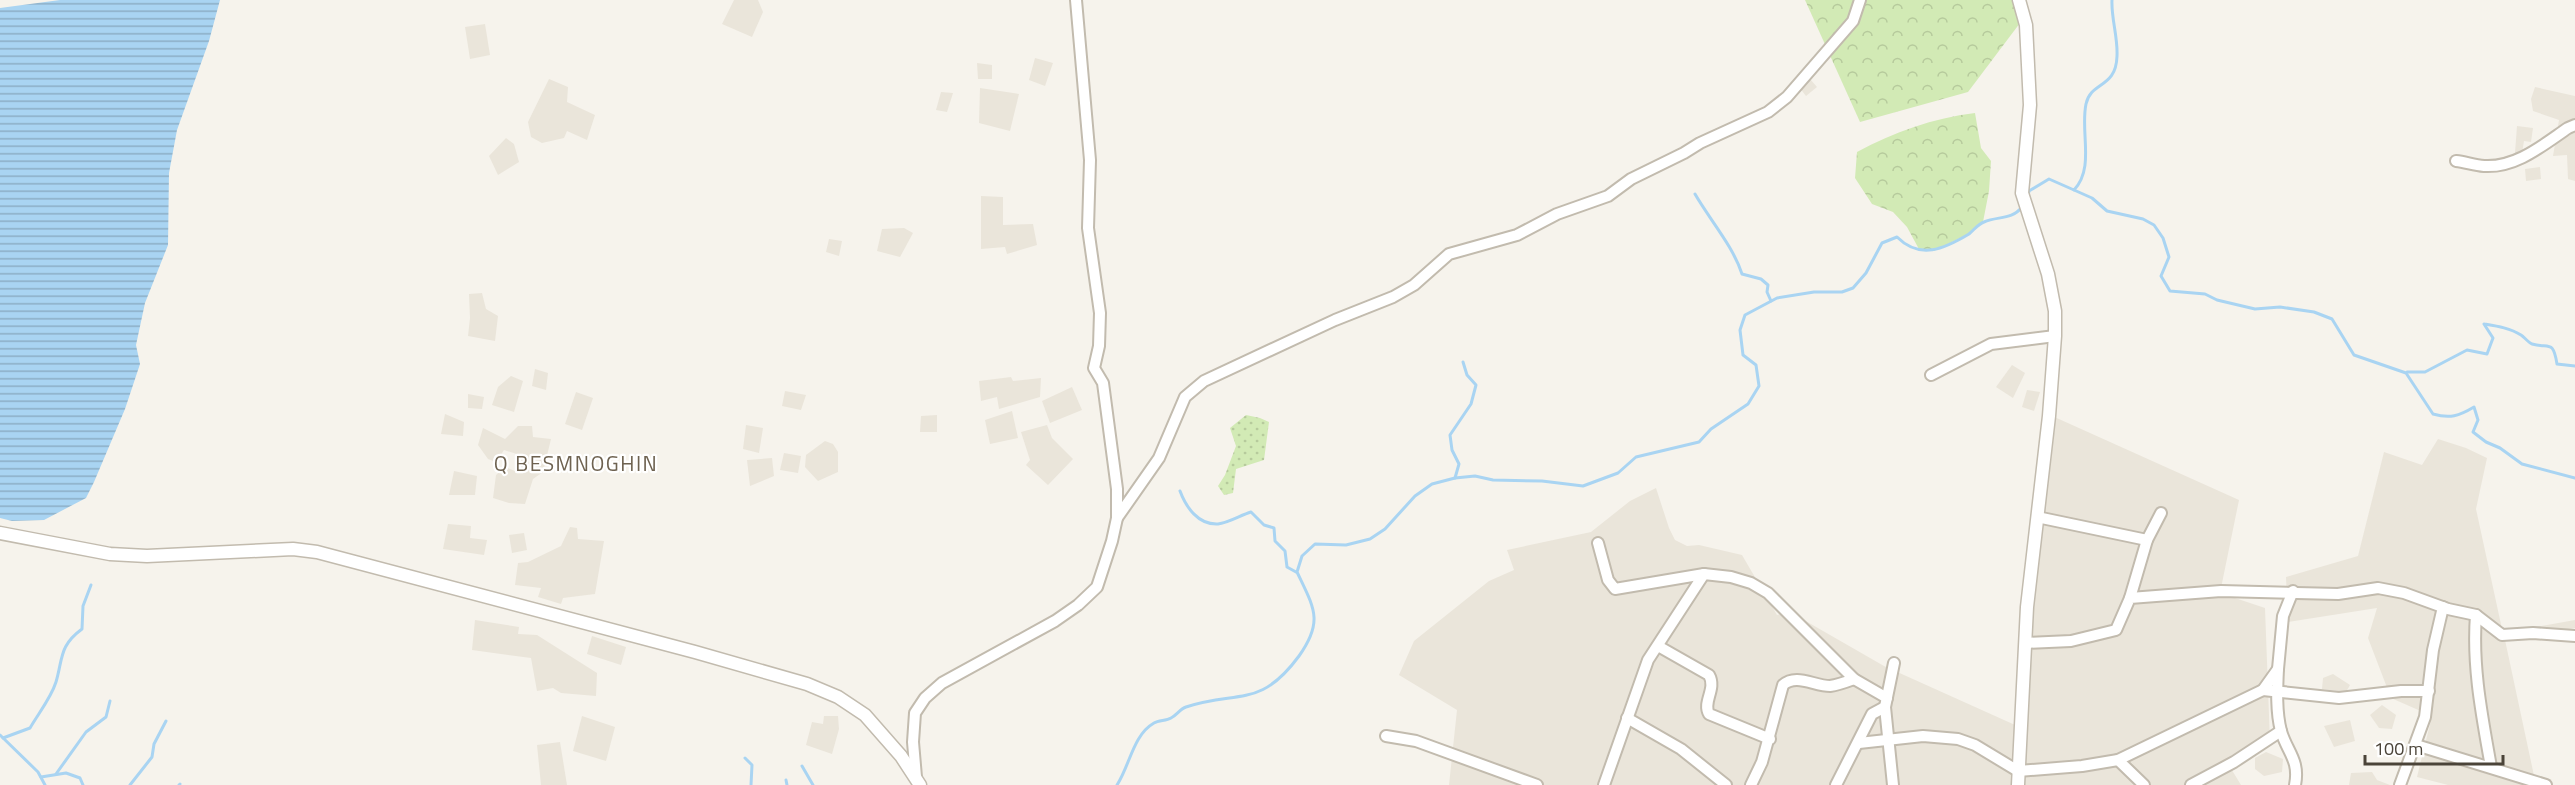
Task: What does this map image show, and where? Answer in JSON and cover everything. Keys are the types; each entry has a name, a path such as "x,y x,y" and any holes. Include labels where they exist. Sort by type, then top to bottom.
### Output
{"street":[{"path":"918,781 914,742 915,713 925,698 942,683 1055,621 1078,605 1097,586 1107,560 1117,518 1117,489 1103,383 1094,368 1099,346 1100,313 1088,228 1090,160 1076,0"},
{"path":"1117,518 1159,458 1185,397 1204,381 1335,320 1393,297 1414,285 1449,254 1517,235 1565,210 1608,196 1631,179 1700,143 1761,116 1787,97 1853,21 1860,0"},
{"path":"2018,785 2025,643 2055,336 2055,311 2048,274 2022,193 2031,105 2026,25 2019,0"},
{"path":"2456,161 2486,166 2513,161 2529,154 2575,125"},
{"path":"1931,375 1991,344 2055,336"},
{"path":"2025,643 2071,641 2116,630 2130,598 2147,540 2161,513"},
{"path":"2037,517 2147,540"},
{"path":"0,533 110,554 147,556 293,549 317,552 695,651 807,684 838,697 865,715 887,739 918,781"},
{"path":"1598,543 1608,580 1615,589 1704,574 1731,577 1760,587 1854,679 1886,703"},
{"path":"1604,785 1648,660 1704,574"},
{"path":"2130,598 2203,591 2293,591 2338,594 2378,588 2404,593 2443,607 2476,615 2502,635 2534,633 2575,636"},
{"path":"2293,591 2283,616 2277,693 2281,731 2294,756 2298,774 2295,785"},
{"path":"2400,785 2425,717 2433,650 2443,607"},
{"path":"2476,615 2474,650 2480,709 2491,767"},
{"path":"1658,646 1709,675 1713,685 1706,708 1709,714 1770,739"},
{"path":"1893,785 1887,740 1886,703 1894,663"},
{"path":"1859,743 1923,736 1958,739 1975,745 2018,771 2082,766 2118,760 2263,690 2278,669"},
{"path":"1751,785 1770,739 1777,702 1783,685 1788,680 1797,680 1830,686 1854,679"},
{"path":"2263,690 2339,698 2401,691 2429,691"},
{"path":"1836,785 1872,714 1886,703"},
{"path":"1627,718 1681,749 1726,785"},
{"path":"2191,785 2234,762 2281,731"},
{"path":"1386,736 1416,741 1537,785"},
{"path":"2416,746 2546,785"},
{"path":"2118,760 2144,785"}],"shaded area":[{"path":"734,0 758,0 763,12 752,37 722,24"},
{"path":"485,24 490,55 470,59 465,27"},
{"path":"1035,58 1053,63 1045,86 1029,80"},
{"path":"977,63 992,65 992,79 978,79"},
{"path":"549,79 568,87 567,102 595,115 587,140 567,131 564,138 542,143 531,137 528,122"},
{"path":"1810,79 1817,87 1806,96 1799,87"},
{"path":"2535,87 2575,96 2575,181 2568,179 2567,155 2553,156 2559,120 2533,111 2531,99"},
{"path":"980,88 1019,94 1010,131 979,123"},
{"path":"941,92 953,93 947,112 936,110"},
{"path":"2517,126 2533,128 2531,142 2524,141 2522,153 2515,153"},
{"path":"506,138 514,144 519,162 498,175 489,156"},
{"path":"2540,167 2541,179 2526,181 2525,169"},
{"path":"981,196 1003,197 1003,225 1033,224 1037,245 1007,254 1005,247 981,249"},
{"path":"904,228 913,233 900,257 877,251 882,229"},
{"path":"829,239 842,241 839,256 826,252"},
{"path":"482,293 486,309 498,316 495,341 468,336 469,294"},
{"path":"2012,365 2025,373 2013,398 1996,387"},
{"path":"535,369 548,373 546,390 532,386"},
{"path":"511,376 523,381 514,412 492,405 498,387"},
{"path":"1011,377 1013,381 1041,378 1040,397 999,409 997,397 981,401 979,381"},
{"path":"1072,387 1082,410 1050,423 1042,401"},
{"path":"2027,390 2040,392 2034,411 2022,407"},
{"path":"785,391 806,395 801,410 782,406"},
{"path":"576,392 593,398 582,430 565,424"},
{"path":"468,394 484,397 482,409 468,408"},
{"path":"1012,411 1018,438 990,444 985,420"},
{"path":"445,414 464,422 463,436 441,434"},
{"path":"937,415 937,432 920,432 921,416"},
{"path":"2050,415 2239,500 2220,593 2265,608 2270,742 2227,762 2241,785 1449,785 1457,710 1399,675 1414,641 1489,581 1514,570 1507,550 1591,532 1630,501 1656,488 1675,540 1687,546 1699,545 1742,555 1777,615 1790,612 1884,666 2024,729 2026,644"},
{"path":"746,425 763,428 759,453 743,449"},
{"path":"1047,425 1052,438 1073,459 1048,485 1026,465 1030,460 1021,432"},
{"path":"518,426 532,426 533,437 551,439 543,472 533,479 525,504 509,503 493,498 496,475 505,467 515,471 520,455 504,450 496,462 488,459 478,445 483,428 505,439"},
{"path":"2438,439 2487,458 2476,509 2502,629 2508,632 2575,620 2575,628 2505,640 2536,785 2448,785 2417,777 2432,716 2391,698 2368,638 2377,608 2288,622 2286,577 2358,556 2384,452 2422,465"},
{"path":"825,441 833,444 838,452 838,472 818,481 805,467 806,455"},
{"path":"784,453 801,456 798,473 780,470"},
{"path":"772,458 774,476 750,486 747,460"},
{"path":"454,471 477,476 475,495 449,495"},
{"path":"448,524 471,526 470,538 487,540 484,555 443,549"},
{"path":"570,527 577,528 578,539 604,541 595,594 563,598 561,604 538,597 541,588 515,585 518,563 528,562 561,546"},
{"path":"524,533 527,550 512,553 509,535"},
{"path":"475,620 519,627 518,634 537,635 597,673 596,696 561,693 553,688 537,691 531,658 472,650"},
{"path":"592,636 626,647 621,665 587,654"},
{"path":"2333,674 2350,685 2346,692 2322,689 2323,678"},
{"path":"2382,705 2396,715 2392,729 2379,728 2370,715"},
{"path":"582,716 615,727 606,761 573,751"},
{"path":"824,716 838,716 839,729 832,754 806,745 812,722 823,724"},
{"path":"2350,720 2355,741 2334,747 2324,726"},
{"path":"560,742 567,785 541,785 537,745"},
{"path":"2266,752 2283,759 2282,772 2264,776 2255,769 2255,758"},
{"path":"2372,772 2377,780 2390,785 2349,785 2351,773"}],"green space":[{"path":"1805,0 2013,0 2020,23 1968,92 1860,122"},
{"path":"1975,113 1981,148 1991,161 1989,191 1983,222 1970,233 1934,251 1920,251 1907,227 1893,212 1872,204 1855,178 1857,152 1914,127 1944,118"},
{"path":"1246,415 1269,422 1264,460 1236,469 1233,493 1224,495 1218,486 1225,475 1236,446 1230,428"}],"water":[{"path":"60,0 220,0 209,41 177,130 169,173 168,245 145,303 136,345 140,364 125,409 86,498 44,520 12,521 0,518 0,8"}],"waterway":[{"path":"2028,196 2029,191 2049,179 2074,190 2080,181 2085,161 2086,104 2093,91 2108,80 2116,67 2117,49 2112,0"},
{"path":"2074,190 2092,198 2107,211 2143,219 2154,225 2163,238 2169,257 2161,276 2170,291 2205,294 2217,300 2255,309 2280,307 2314,312 2332,319 2354,355 2406,373 2433,414 2454,416 2474,407 2478,420 2473,432 2486,442 2500,448 2522,464 2575,478"},
{"path":"1695,194 1727,243 1742,274 1761,279 1768,285 1767,292 1771,301"},
{"path":"1117,785 1136,743 1147,728 1154,723 1171,718 1186,707 1260,691 1285,673 1299,656 1312,633 1314,614 1297,572 1302,556 1315,544 1346,545 1370,539 1385,529 1415,496 1432,484 1475,476 1493,480 1542,481 1583,486 1618,473 1636,457 1699,442 1711,429 1748,404 1759,386 1756,365 1743,355 1740,330 1745,315 1777,298 1814,292 1842,292 1853,288 1866,273 1882,243 1897,237 1914,248 1923,250 1941,248 1969,234 1982,223 2009,216 2022,207"},
{"path":"2407,372 2425,372 2467,350 2487,354 2493,338 2484,324 2512,331 2532,344 2552,348 2557,364 2575,366"},
{"path":"1455,478 1459,464 1452,450 1450,435 1471,404 1476,385 1467,375 1463,362"},
{"path":"1180,491 1189,509 1204,522 1218,524 1251,512 1264,525 1274,528 1275,541 1285,551 1287,567 1296,572"},
{"path":"3,738 30,728 48,700 54,688 66,647 82,629 83,606 91,585"},
{"path":"56,774 86,732 106,717 110,701"},
{"path":"130,785 152,757 154,744 166,721"},
{"path":"0,735 38,772 45,785"},
{"path":"745,758 752,765 751,785"},
{"path":"802,766 813,785"},
{"path":"41,777 66,773 80,778 83,785"},
{"path":"786,780 787,785"}],"district":[{"name":"Q BESMNOGHIN","path":"576,463"}]}
